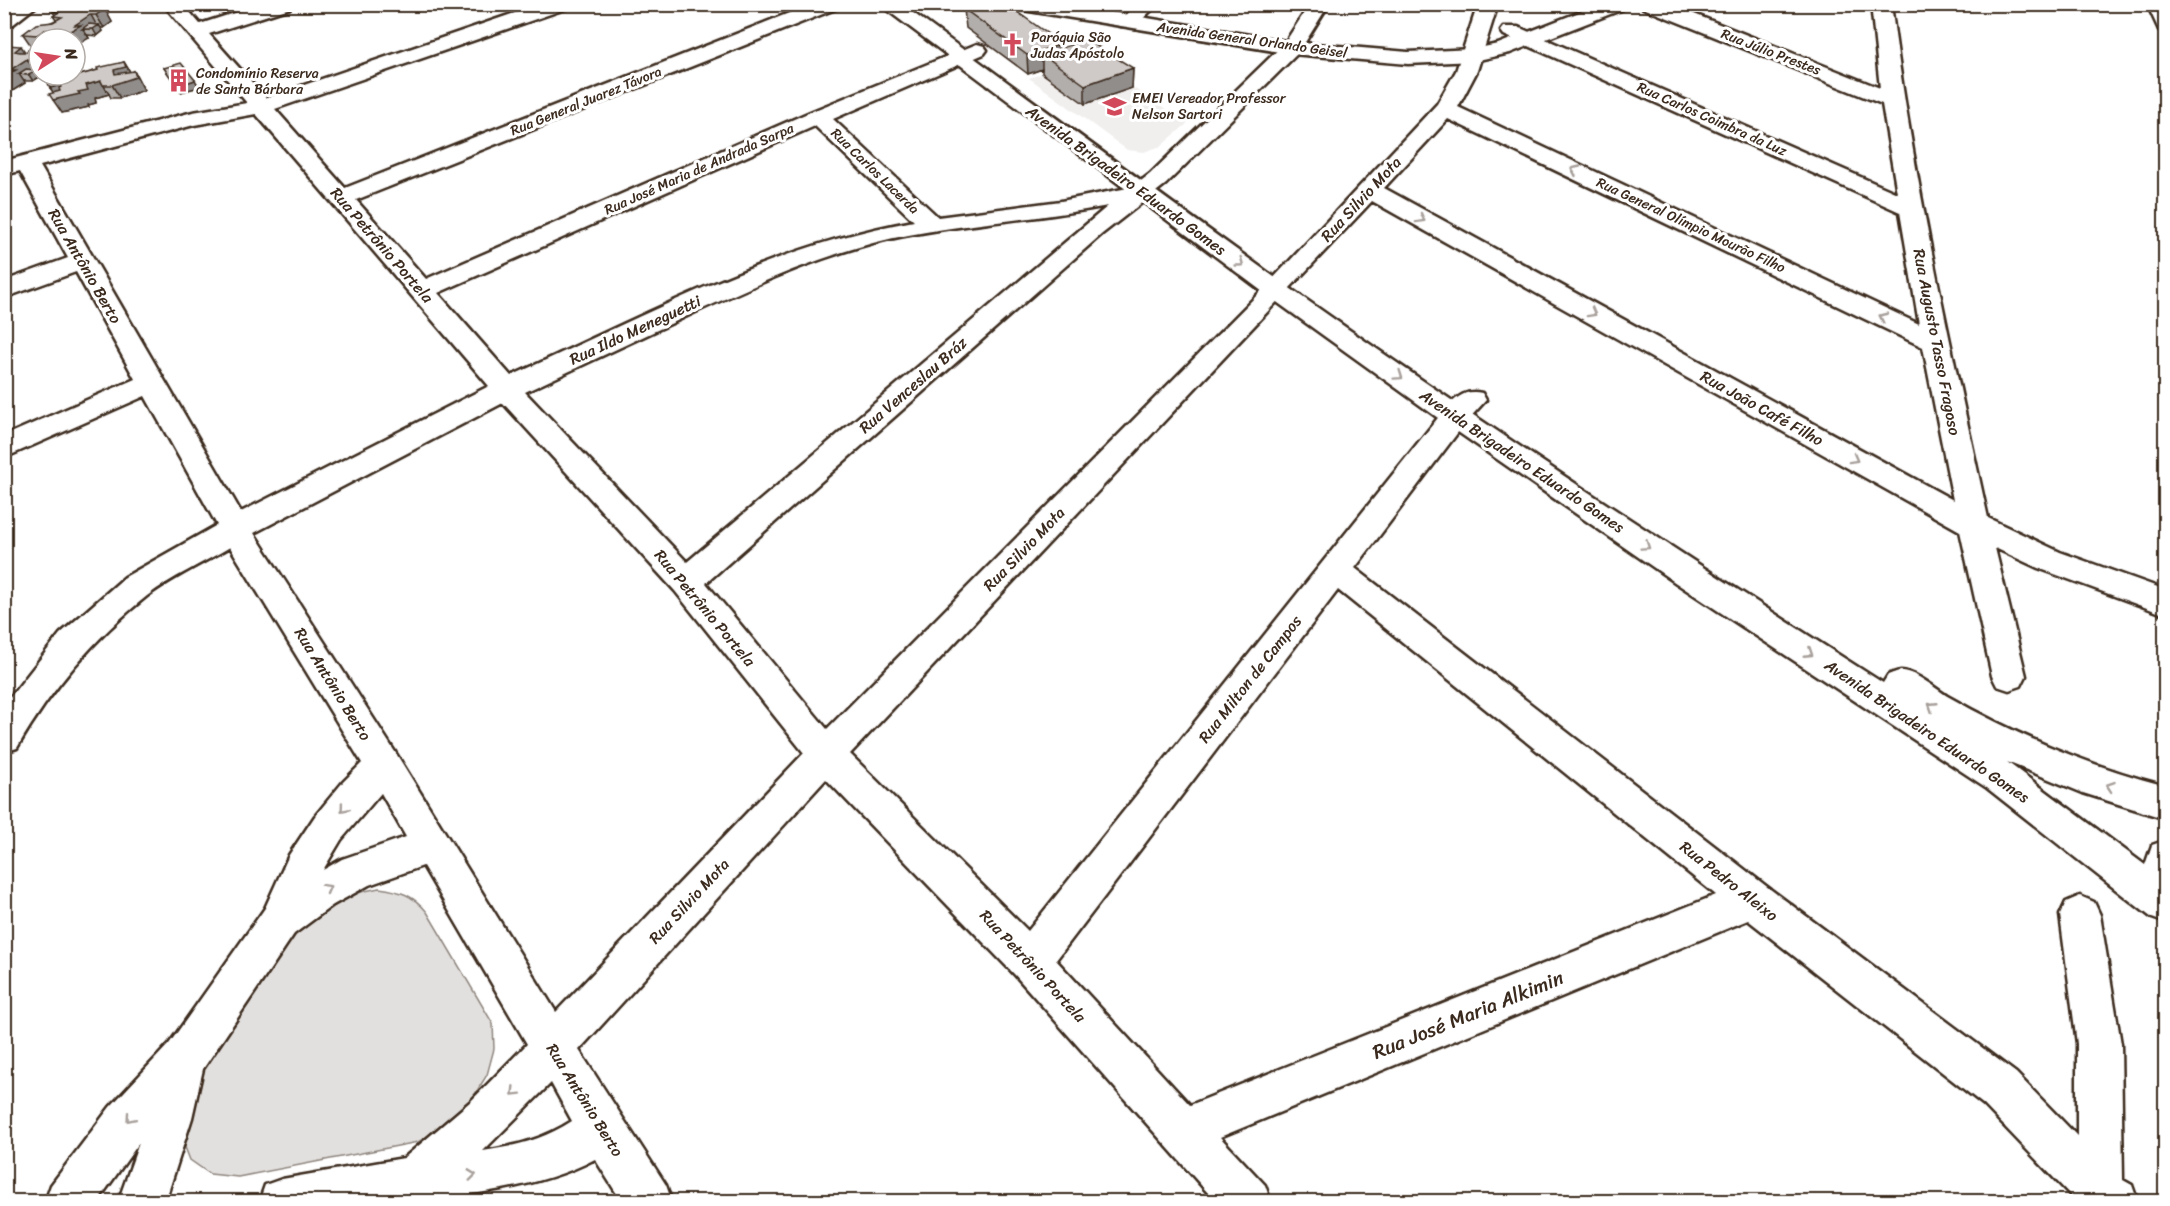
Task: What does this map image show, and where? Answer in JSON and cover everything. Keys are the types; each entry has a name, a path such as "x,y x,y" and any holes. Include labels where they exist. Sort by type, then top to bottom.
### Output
{"street":[{"path":"4,22 30,4"},
{"name":"Rua Petrônio Portela","path":"172,4 507,389 686,582 826,754 1030,961 1248,1202"},
{"path":"196,32 283,4"},
{"path":"15,165 255,101 561,4"},
{"name":"Rua General Juarez Távora","path":"341,198 831,4"},
{"name":"Avenida Brigadeiro Eduardo Gomes","path":"888,4 968,53 1150,186 1464,408 1687,574 2000,777 2166,905"},
{"name":"Avenida Brigadeiro Eduardo Gomes","path":"914,4 968,53"},
{"name":"Avenida General Orlando Geisel","path":"1023,4 1138,13"},
{"name":"Avenida General Orlando Geisel","path":"1083,4 1296,43 1408,58 1474,48 1619,4"},
{"name":"Rua Venceslau Bráz","path":"686,582 1093,229 1150,186 1296,43 1320,4"},
{"name":"Rua Silvio Mota","path":"414,1179 465,1138 519,1088 553,1047 826,754 1284,281 1445,109 1459,92 1488,4"},
{"name":"Avenida General Orlando Geisel","path":"1521,35 1578,4"},
{"name":"Rua Júlio Prestes","path":"1650,4 1892,100"},
{"name":"Rua Augusto Tasso Fragoso","path":"1881,4 1892,100 1936,342 1974,525 2009,676"},
{"path":"2156,4 2166,26"},
{"name":"Rua Carlos Coimbra da Luz","path":"1521,35 1912,208"},
{"name":"Rua José Maria de Andrada Sarpa","path":"421,291 968,53"},
{"name":"Rua General Olímpio Mourão Filho","path":"1445,109 1936,342"},
{"name":"Rua Carlos Lacerda","path":"818,117 932,225"},
{"name":"Rua Antônio Berto","path":"15,165 82,261 235,529 384,766 649,1202"},
{"name":"Rua Ildo Meneguetti","path":"4,737 20,710 72,644 138,586 235,529 507,389 761,272 871,236 932,225 1060,208 1150,186"},
{"name":"Rua João Café Filho","path":"1370,190 1974,525 2049,560 2166,603"},
{"path":"1060,208 1081,216 1093,229"},
{"path":"4,290 82,261"},
{"path":"4,448 152,382"},
{"name":"Avenida Brigadeiro Eduardo Gomes","path":"1464,408 1947,715 2027,755 2084,777 2166,803"},
{"name":"Rua Milton de Campos","path":"1030,961 1464,408"},
{"name":"Rua Pedro Aleixo","path":"1335,570 1752,899 2000,1089 2100,1198"},
{"path":"68,1202 126,1123 183,1059 279,921 303,867 328,828 356,794 384,766"},
{"path":"279,921 320,892 356,872 432,845"},
{"path":"2166,857 2163,874 2166,887"},
{"name":"Rua José Maria Alkimin","path":"1184,1130 1752,899"},
{"path":"2080,915 2099,1044 2100,1198"},
{"path":"141,1202 170,1118 183,1059"},
{"path":"282,1202 414,1179 470,1176 521,1168 563,1153 602,1128"}],"shaded area":[{"name":"EMEI Vereador Professor Nelson Sartori","path":"1087,58 1188,123 1161,146 1144,152 1127,150 1029,78"},
{"path":"379,888 406,895 427,912 493,1024 494,1049 487,1075 470,1102 447,1125 418,1142 238,1177 210,1174 190,1160 181,1137 194,1081 293,935 332,904 353,894"}],"building":[{"path":"67,4 82,4 78,7 84,8 93,5 103,6 99,9 105,9 96,15 90,15 75,25 81,25 77,27 32,27 36,24 53,22 62,17 53,16 59,12 53,12"},
{"path":"980,4 1006,4 1062,44 1027,55 964,9"},
{"path":"89,24 99,25 93,29 85,27"},
{"path":"1087,40 1133,68 1085,85 1042,54"},
{"path":"7,45 21,46 15,51 27,51 27,59 10,70 16,70 4,77 4,47"},
{"path":"124,62 126,67 114,70 115,74 134,71 136,77 112,85 103,85 101,81 87,85 87,73 98,70 97,68"},
{"path":"181,63 195,80 177,86 164,68"},
{"path":"26,69 27,69 27,75 18,74"},
{"path":"87,87 88,90 53,100 49,94 60,91 59,88"}],"place":[{"name":"Paróquia São Judas Apóstolo","path":"1013,45"},
{"name":"Condomínio Reserva de Santa Bárbara","path":"178,81"},
{"name":"EMEI Vereador Professor Nelson Sartori","path":"1114,106"}]}
